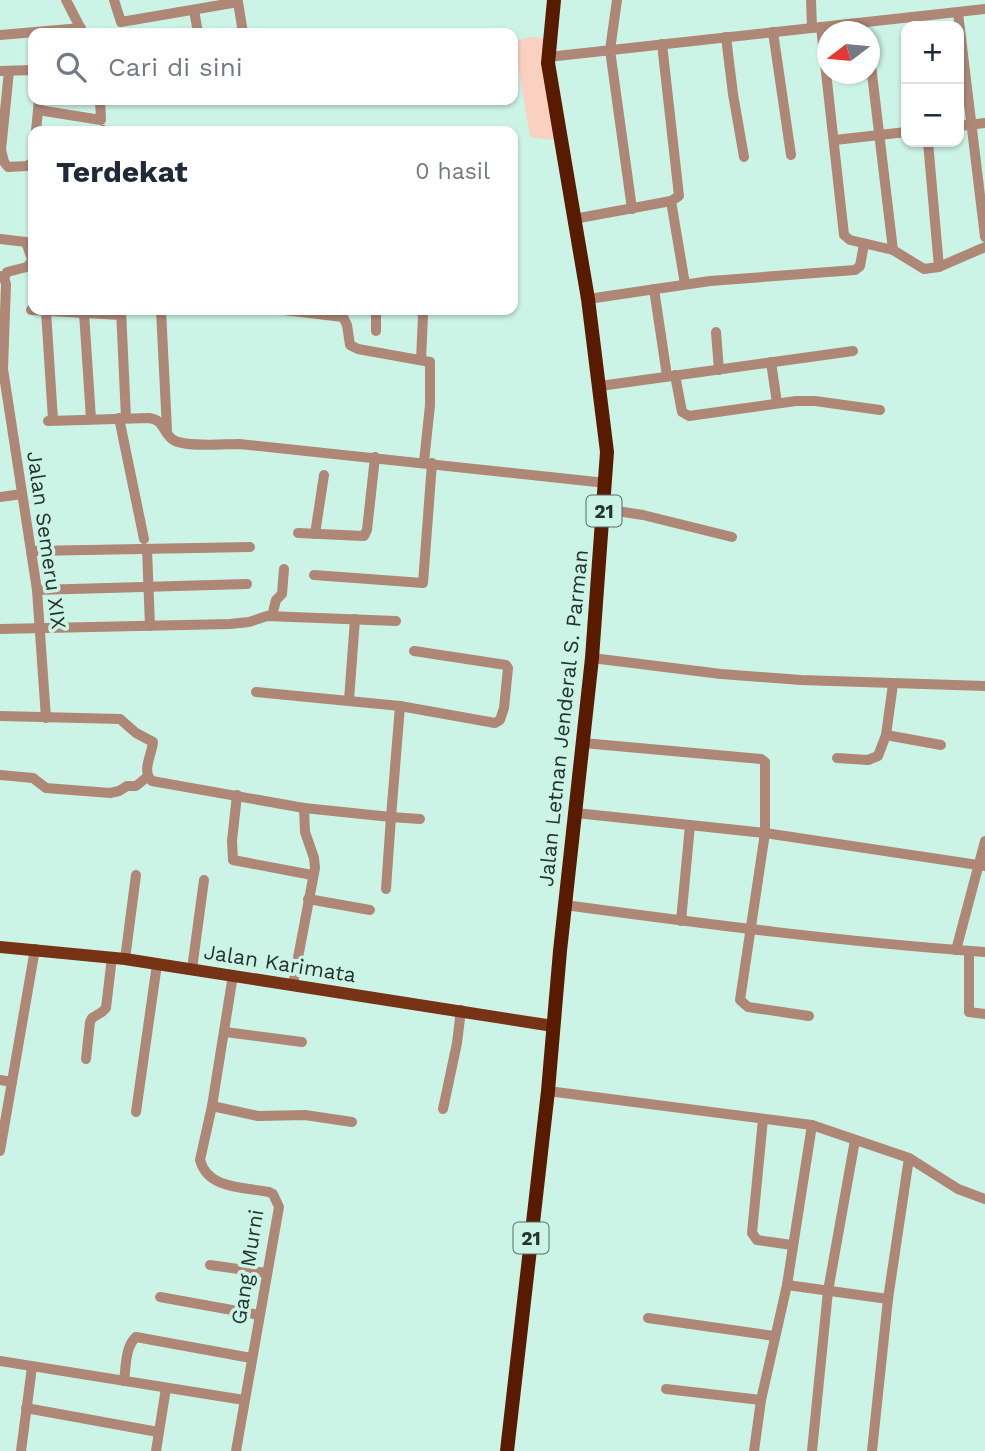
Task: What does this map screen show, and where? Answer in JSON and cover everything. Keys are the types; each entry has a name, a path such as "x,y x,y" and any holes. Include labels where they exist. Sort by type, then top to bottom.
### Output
{"highway":[{"name":"Jalan Letnan Jenderal S. Parman","path":"553,1026 592,658 607,443 588,299 548,57 554,0"},
{"name":"21","path":"507,1451 553,1026"}],"main road":[{"name":"Jalan Karimata","path":"0,947 125,959 553,1026"}],"street":[{"path":"66,0 80,28"},
{"path":"114,0 121,22 238,2 242,28"},
{"path":"617,0 610,50 632,209"},
{"path":"548,57 817,28 811,0"},
{"path":"917,21 982,6"},
{"path":"194,10 197,28"},
{"path":"958,13 985,237"},
{"path":"880,25 901,23"},
{"path":"773,32 791,155"},
{"path":"0,35 28,34"},
{"path":"726,37 744,157"},
{"path":"662,44 685,284"},
{"path":"28,69 4,71 1,155 9,167 28,165"},
{"path":"826,84 835,140 842,230 847,238 893,250 924,269 939,267 985,247"},
{"path":"873,84 893,250"},
{"path":"36,126 38,105 101,120 100,105"},
{"path":"964,126 985,123"},
{"path":"835,140 901,133"},
{"path":"928,147 939,267"},
{"path":"574,219 675,199"},
{"path":"0,239 26,242 28,248"},
{"path":"588,299 685,284 855,270 860,266 864,244"},
{"path":"2,277 7,272 28,266"},
{"name":"Jalan Semeru XIX","path":"2,277 6,284 1,369 37,590 46,718"},
{"path":"654,289 671,376 682,412 689,416 777,403 815,401 880,410"},
{"path":"46,315 51,420 156,419 173,440 183,443 239,444 606,483"},
{"path":"84,315 91,419"},
{"path":"121,315 123,418 145,544 150,626"},
{"path":"161,315 167,431"},
{"path":"314,575 423,583 430,362 358,349 350,345 343,317 326,315"},
{"path":"376,315 376,331"},
{"path":"421,360 423,315"},
{"path":"716,332 719,370"},
{"path":"600,386 853,351"},
{"path":"771,362 777,403"},
{"path":"298,533 360,537 366,534 374,457"},
{"path":"315,534 324,475"},
{"path":"0,497 22,494"},
{"path":"604,509 643,515 732,537"},
{"path":"31,551 145,544 250,547"},
{"path":"270,616 276,600 282,594 284,569"},
{"path":"37,590 247,584"},
{"path":"1,626 41,628 239,624 270,616 396,621"},
{"path":"349,700 355,620"},
{"path":"256,692 400,706 495,723 500,720 504,708 506,665 414,651"},
{"path":"592,658 801,681 985,686"},
{"path":"837,758 877,758 886,734 893,684"},
{"path":"386,889 400,706"},
{"path":"0,716 124,720 136,733 153,742 147,776 136,786 127,786 110,793 46,788 33,778 0,775"},
{"path":"886,734 941,745"},
{"path":"583,743 761,759 767,767 765,833 741,991 742,1003 748,1007 809,1016"},
{"path":"147,776 157,783 304,808 420,819"},
{"path":"237,795 232,841 234,861 312,875"},
{"path":"293,984 314,858 304,832 304,808"},
{"path":"576,813 765,833 981,866"},
{"path":"681,921 690,825"},
{"path":"956,950 981,866 985,841"},
{"path":"125,959 136,875"},
{"path":"192,969 204,880"},
{"path":"308,899 370,911"},
{"path":"565,905 752,929 985,952"},
{"path":"0,1151 35,949"},
{"path":"969,951 969,1012 985,1014"},
{"path":"86,1059 90,1022 106,1008 111,957"},
{"path":"136,1112 157,964"},
{"name":"Gang Murni","path":"233,975 212,1106 200,1160 203,1169 216,1181 228,1186 269,1192 278,1203 236,1451"},
{"path":"443,1109 456,1050 461,1010"},
{"path":"225,1032 302,1042"},
{"path":"0,1080 12,1082"},
{"path":"548,1091 811,1125 909,1158 958,1189 985,1199"},
{"path":"212,1106 258,1116 305,1115 352,1122"},
{"path":"763,1119 752,1233 757,1240 792,1245"},
{"path":"754,1451 761,1400 787,1285 811,1125"},
{"path":"812,1451 828,1291 855,1140"},
{"path":"872,1451 888,1299 909,1158"},
{"path":"210,1265 266,1273"},
{"path":"787,1285 888,1299"},
{"path":"160,1297 259,1315"},
{"path":"648,1318 774,1336"},
{"path":"124,1381 131,1342 136,1338 251,1358"},
{"path":"0,1361 244,1400"},
{"path":"21,1451 32,1367"},
{"path":"156,1451 166,1388"},
{"path":"666,1389 761,1400"},
{"path":"26,1408 158,1432"}],"shaded area":[{"path":"531,37 550,39 561,141 530,137 518,65 518,40"}]}
